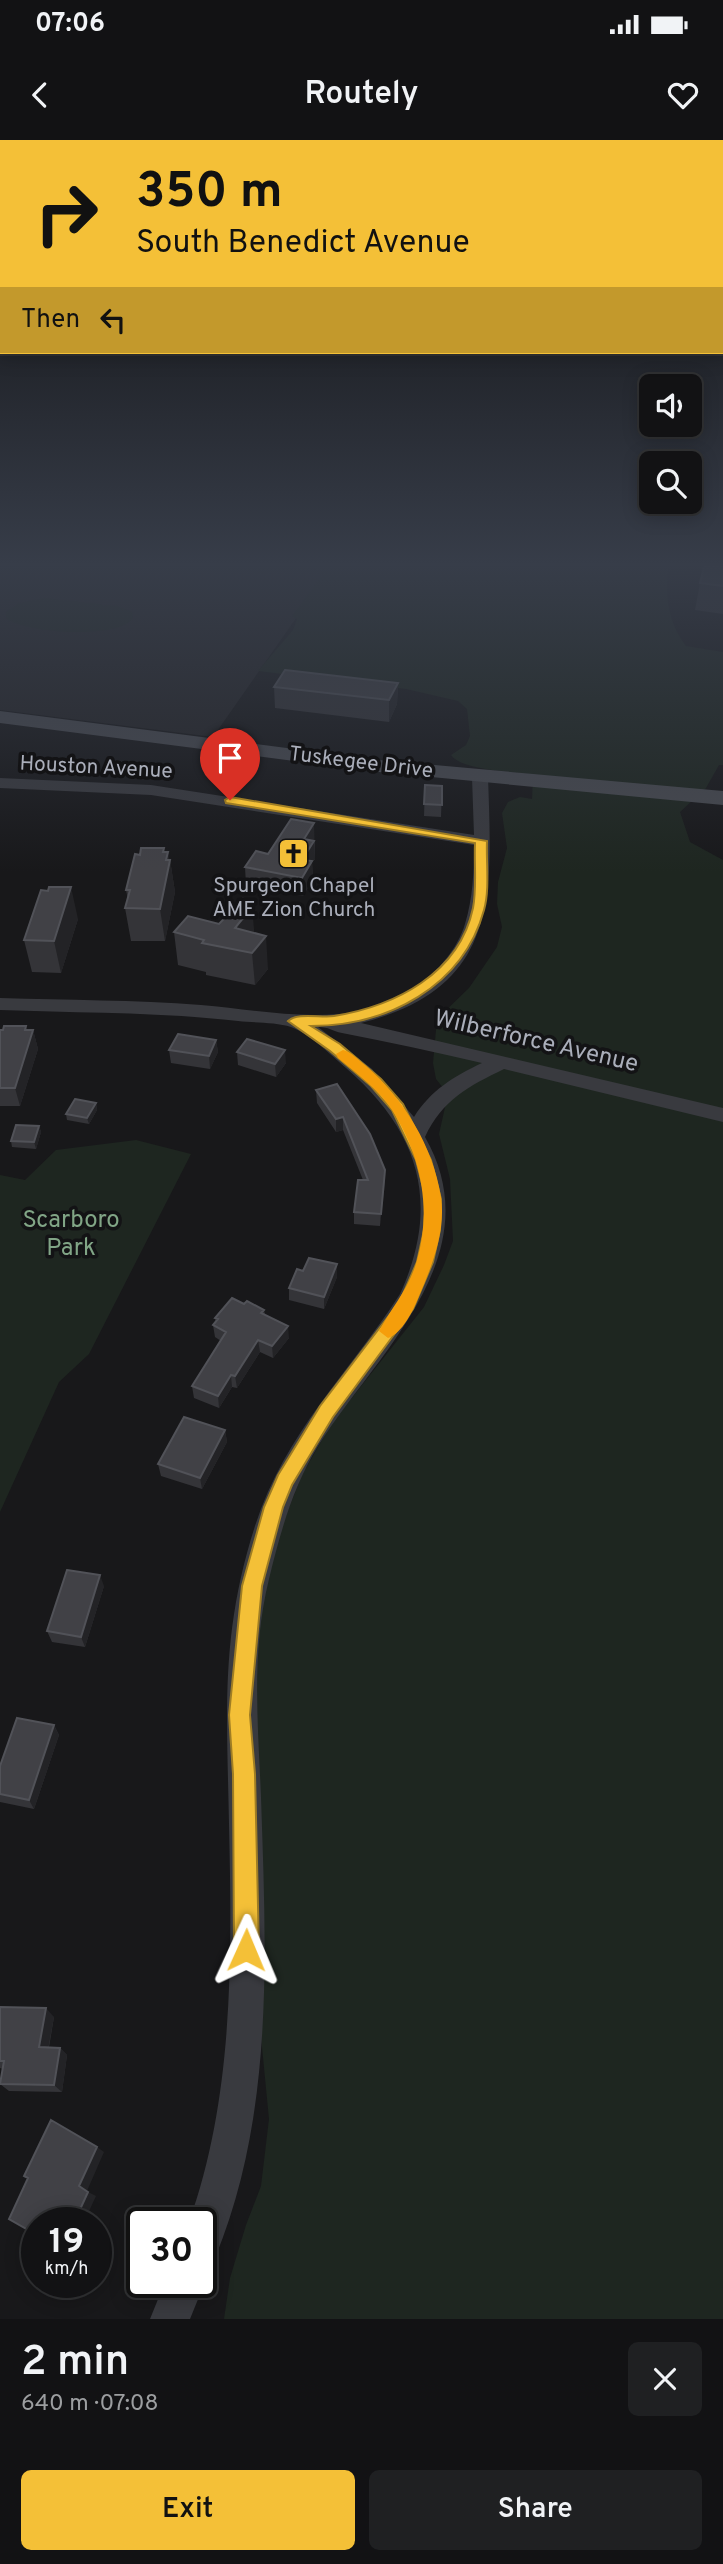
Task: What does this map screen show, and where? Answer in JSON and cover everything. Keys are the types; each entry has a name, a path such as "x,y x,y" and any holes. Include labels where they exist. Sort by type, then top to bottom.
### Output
{"street":[{"name":"Tuskegee Drive","path":"0,718 480,777 723,798"},
{"path":"295,1021 326,1021 372,1014 414,995 435,980 467,943 479,907 480,777"},
{"name":"Houston Avenue","path":"0,783 151,790 481,841"},
{"name":"Wilberforce Avenue","path":"0,1004 200,1011 376,1031 723,1115"},
{"path":"211,2207 237,2110 247,1925 240,1715 252,1586 273,1507 285,1481 326,1411 407,1304 425,1262 432,1230 433,1199 415,1137 398,1108 376,1083 335,1047 295,1021"},
{"path":"415,1137 424,1114 435,1099 458,1083 503,1061"},
{"path":"170,2319 179,2298"}],"shaded area":[{"path":"0,669 261,669 213,737 0,710"}],"green space":[{"path":"260,669 723,669 723,765 719,765 706,788 680,812 690,842 723,860 723,2319 224,2319 230,2278 261,2186 269,2119 258,2006 255,1707 260,1606 281,1528 302,1475 331,1424 424,1307 453,1241 450,1179 439,1134 448,1094 436,1079 433,1063 437,1019 469,988 497,947 502,927 497,904 498,882 507,848 502,813 508,802 520,797 532,799 533,775 477,767 451,755 466,745 470,736 467,709 458,701 406,689 258,671"},
{"name":"Scarboro Park","path":"136,1140 191,1154 89,1354 59,1382 0,1512 0,1175 25,1180 56,1150"}],"building":[{"path":"285,670 398,683 389,700 274,687"},
{"path":"425,785 442,786 442,805 424,804"},
{"path":"291,819 314,823 304,839 314,841 302,860 312,861 302,878 245,867 256,851 268,854"},
{"path":"141,848 164,848 163,852 168,852 166,860 170,860 160,909 125,908 130,890 126,890 135,854 140,855"},
{"path":"49,887 71,887 54,941 24,940 41,890 48,891"},
{"path":"243,899 252,907 235,928 266,936 252,953 202,943 204,940 174,932 188,916 219,924"},
{"path":"4,1026 26,1026 25,1030 33,1030 15,1088 0,1088 0,1030 3,1030"},
{"path":"178,1034 216,1040 209,1056 169,1050"},
{"path":"247,1039 285,1050 275,1064 237,1052"},
{"path":"337,1084 370,1134 385,1170 381,1214 354,1212 358,1180 368,1180 343,1117 336,1119 316,1090"},
{"path":"75,1099 96,1103 87,1118 66,1114"},
{"path":"16,1125 39,1126 34,1142 11,1141"},
{"path":"309,1258 337,1264 324,1297 289,1288 297,1269 303,1271"},
{"path":"232,1298 244,1304 247,1301 264,1310 261,1313 288,1326 272,1346 258,1340 235,1376 231,1375 218,1396 192,1386 226,1332 213,1325 218,1319 215,1318"},
{"path":"184,1417 225,1430 200,1478 158,1464"},
{"path":"67,1570 100,1575 81,1637 47,1631"},
{"path":"17,1718 54,1725 29,1800 0,1794 0,1766"},
{"path":"0,2007 46,2008 39,2047 60,2048 54,2085 0,2084 4,2061 0,2061"},
{"path":"51,2120 97,2147 79,2186 88,2192 81,2207 21,2207 21,2226 9,2219 28,2178 24,2176"}],"slow traffic":[{"path":"343,1054 376,1083 398,1108 415,1137 424,1160 433,1199 432,1230 425,1262 407,1304 388,1331"}],"place":[{"name":"Spurgeon Chapel AME Zion Church","path":"294,854"}],"route":[{"path":"230,800 481,841 479,907 467,943 435,980 414,995 372,1014 352,1019 295,1021 335,1047 376,1083 398,1108 415,1137 424,1160 433,1199 432,1230 425,1262 407,1304 326,1411 285,1481 273,1507 252,1586 243,1659 240,1715 244,1774 246,1950"}]}
